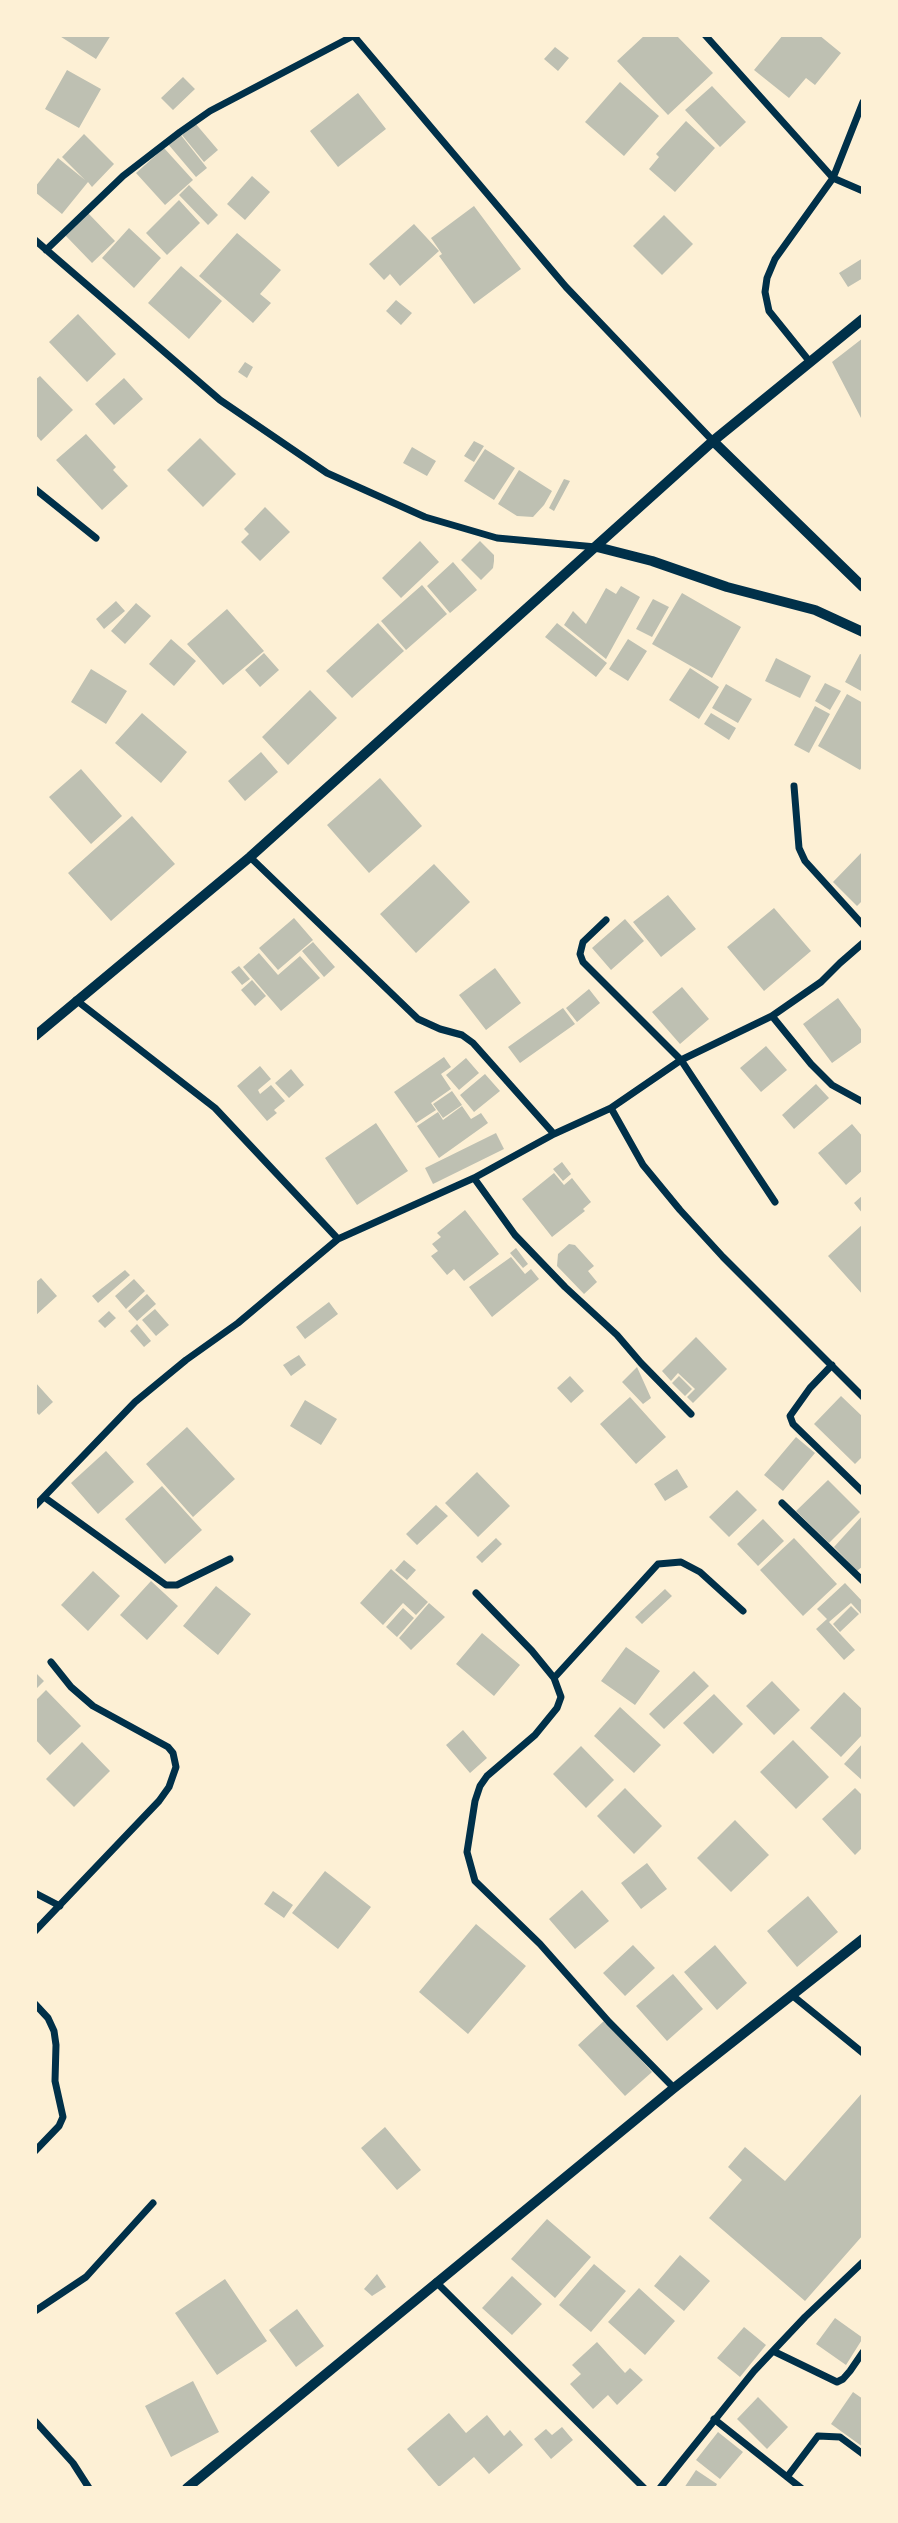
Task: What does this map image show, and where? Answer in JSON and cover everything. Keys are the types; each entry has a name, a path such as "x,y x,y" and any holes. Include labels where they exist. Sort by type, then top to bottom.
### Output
{"street":[{"path":"46,250 123,176 180,132 210,111 353,35 566,288 713,441 863,587"},
{"path":"705,35 833,178 863,191"},
{"path":"810,362 769,311 765,292 767,278 775,259 833,178 863,102"},
{"path":"35,240 220,400 327,472 425,517 497,538 597,547 652,561 727,587 815,610 863,632"},
{"path":"35,1036 250,857 713,441 863,319"},
{"path":"35,489 96,538"},
{"path":"794,786 799,848 805,861 863,925"},
{"path":"250,857 418,1019 462,1035 473,1043 554,1134"},
{"path":"606,919 583,942 580,954 583,962 681,1060 775,1202"},
{"path":"35,1506 135,1402 186,1360 238,1323 338,1239 474,1178 554,1134 611,1108 681,1060 772,1016 821,982 863,943"},
{"path":"76,1000 215,1108 338,1239"},
{"path":"772,1016 832,1085 863,1102"},
{"path":"611,1108 643,1165 662,1189 723,1257 863,1397"},
{"path":"474,1178 515,1235 565,1287 617,1335 640,1363 691,1414"},
{"path":"832,1365 810,1388 790,1416 793,1424 863,1492"},
{"path":"44,1497 166,1586 177,1585 230,1559"},
{"path":"782,1503 863,1581"},
{"path":"554,1678 658,1564 681,1562 700,1573 743,1611"},
{"path":"476,1593 532,1651 554,1678 561,1697 557,1708 535,1735 487,1776 480,1786 469,1832 467,1852 470,1869 475,1881 540,1944 609,2022 674,2088"},
{"path":"35,1931 159,1801 169,1787 176,1767 173,1753 168,1747 93,1706 71,1687 51,1662"},
{"path":"35,1893 60,1906"},
{"path":"187,2488 674,2088 863,1939"},
{"path":"793,1996 863,2053"},
{"path":"35,2004 48,2018 54,2031 55,2081 63,2117 59,2126 35,2151"},
{"path":"35,2311 86,2277 153,2203"},
{"path":"660,2488 713,2419 773,2351 863,2262"},
{"path":"436,2282 644,2488"},
{"path":"773,2351 837,2382 850,2371 863,2352"},
{"path":"713,2419 802,2488"},
{"path":"35,2421 73,2463 89,2488"},
{"path":"787,2477 818,2436 839,2437 863,2454"}],"building":[{"path":"58,35 111,35 96,59"},
{"path":"645,35 676,35 713,73 668,115 617,61"},
{"path":"783,35 819,35 841,53 815,85 806,78 789,98 754,70"},
{"path":"555,47 569,58 558,71 544,59"},
{"path":"67,70 101,89 79,128 45,109"},
{"path":"183,77 195,89 173,110 161,98"},
{"path":"620,82 659,116 624,156 585,122"},
{"path":"712,86 746,122 720,147 685,110"},
{"path":"358,93 386,129 338,167 310,131"},
{"path":"686,121 715,148 675,192 649,169 659,157 656,154"},
{"path":"195,123 218,150 204,162 182,135"},
{"path":"84,134 114,164 92,187 88,182 62,214 35,192 35,187 58,158 85,180 62,157"},
{"path":"180,134 207,168 196,177 168,144"},
{"path":"164,148 193,180 165,205 136,173"},
{"path":"252,176 270,192 245,220 227,204"},
{"path":"189,185 218,215 208,225 179,195"},
{"path":"179,200 200,223 167,255 146,233"},
{"path":"474,206 521,269 474,304 439,256 442,254 431,238"},
{"path":"88,213 115,241 92,263 65,235"},
{"path":"664,215 693,244 662,275 633,246"},
{"path":"414,224 439,251 400,286 390,274 384,280 369,264"},
{"path":"129,228 161,258 134,288 102,258"},
{"path":"237,233 281,270 260,294 271,303 253,323 199,276"},
{"path":"863,258 863,278 848,287 839,273"},
{"path":"181,266 222,301 189,339 148,303"},
{"path":"396,300 412,313 401,325 386,311"},
{"path":"78,314 116,354 87,382 49,342"},
{"path":"863,338 863,417 861,418 832,362"},
{"path":"245,362 253,367 247,378 238,372"},
{"path":"40,376 73,410 41,441 35,434 35,380"},
{"path":"124,378 143,399 114,425 95,404"},
{"path":"86,434 116,467 113,470 128,486 102,510 56,460"},
{"path":"200,438 236,474 203,507 167,470"},
{"path":"474,441 484,446 474,462 464,456"},
{"path":"412,447 436,461 427,476 403,463"},
{"path":"485,449 515,468 494,500 464,481"},
{"path":"519,470 552,491 533,517 517,516 498,504"},
{"path":"564,479 570,481 554,511 549,508"},
{"path":"265,507 290,532 260,561 241,542 249,534 244,529"},
{"path":"420,541 439,562 401,598 382,578"},
{"path":"480,541 494,555 493,568 481,580 461,560"},
{"path":"453,562 477,590 450,613 427,586"},
{"path":"422,585 447,614 406,650 381,621"},
{"path":"621,586 640,597 606,659 564,625 573,611 586,624 606,588 616,594"},
{"path":"682,593 741,627 712,678 652,644"},
{"path":"653,599 669,607 652,637 636,629"},
{"path":"116,601 125,611 104,629 96,619"},
{"path":"136,603 151,616 125,644 111,631"},
{"path":"227,609 264,651 223,685 187,644"},
{"path":"378,623 404,651 352,698 326,671"},
{"path":"557,623 607,663 596,677 545,637"},
{"path":"171,639 196,661 174,686 149,664"},
{"path":"628,639 647,651 628,681 609,669"},
{"path":"264,653 279,670 260,687 245,670"},
{"path":"860,654 863,655 863,692 845,682"},
{"path":"776,658 811,676 800,698 765,681"},
{"path":"690,668 719,687 699,719 669,700"},
{"path":"91,669 127,691 106,724 71,702"},
{"path":"825,683 841,691 830,710 815,701"},
{"path":"726,684 752,699 738,723 712,708"},
{"path":"310,690 337,718 288,765 262,737"},
{"path":"847,694 863,703 863,765 860,770 818,746"},
{"path":"815,706 830,714 809,753 794,745"},
{"path":"142,713 187,752 161,783 115,743"},
{"path":"711,713 736,728 729,740 704,724"},
{"path":"261,752 278,772 245,801 228,781"},
{"path":"81,769 122,816 91,844 49,797"},
{"path":"380,778 422,826 369,873 327,825"},
{"path":"132,816 175,864 111,921 68,873"},
{"path":"863,851 863,900 857,906 833,882"},
{"path":"434,864 470,902 416,953 380,914"},
{"path":"668,895 696,929 661,957 633,922"},
{"path":"774,908 811,951 764,991 727,947"},
{"path":"294,918 313,940 278,970 259,948"},
{"path":"625,919 644,941 611,970 592,948"},
{"path":"313,942 335,967 324,977 302,951"},
{"path":"259,953 278,975 300,956 320,978 281,1011 243,967"},
{"path":"239,966 250,979 242,985 231,972"},
{"path":"495,968 521,1003 486,1030 459,995"},
{"path":"252,980 266,996 255,1006 241,990"},
{"path":"682,987 709,1019 680,1044 652,1012"},
{"path":"589,989 600,1003 577,1022 566,1008"},
{"path":"838,998 863,1032 863,1041 832,1063 803,1024"},
{"path":"563,1008 575,1024 520,1063 508,1047"},
{"path":"766,1046 787,1070 761,1092 740,1068"},
{"path":"444,1057 451,1067 441,1074 451,1089 431,1103 436,1110 416,1123 394,1092"},
{"path":"466,1058 479,1073 459,1090 446,1075"},
{"path":"260,1066 271,1079 258,1090 260,1094 271,1085 285,1101 274,1110 277,1113 267,1121 237,1086"},
{"path":"291,1069 304,1085 289,1098 275,1083"},
{"path":"485,1074 500,1091 474,1112 460,1095"},
{"path":"816,1084 829,1098 794,1129 782,1115"},
{"path":"452,1091 462,1105 443,1118 433,1104"},
{"path":"462,1106 471,1119 481,1113 488,1123 439,1158 417,1126 438,1112 443,1120"},
{"path":"376,1123 408,1171 357,1205 325,1158"},
{"path":"852,1124 863,1137 863,1170 846,1185 818,1153"},
{"path":"496,1133 504,1149 433,1184 425,1168"},
{"path":"562,1162 571,1174 563,1181 553,1169"},
{"path":"554,1173 564,1185 572,1178 591,1202 583,1209 585,1211 552,1237 522,1199"},
{"path":"863,1195 863,1214 854,1203"},
{"path":"465,1210 499,1254 464,1281 454,1269 447,1275 431,1256 438,1251 432,1244 441,1237 437,1233"},
{"path":"863,1224 863,1295 828,1256"},
{"path":"569,1244 575,1245 594,1266 588,1271 597,1282 584,1294 557,1266 558,1254"},
{"path":"516,1248 528,1264 523,1268 510,1253"},
{"path":"511,1257 525,1274 531,1269 539,1279 492,1317 469,1287"},
{"path":"125,1270 130,1275 98,1303 92,1296"},
{"path":"41,1278 57,1296 35,1316 35,1283"},
{"path":"134,1279 145,1291 126,1309 115,1296"},
{"path":"147,1294 156,1304 137,1321 128,1311"},
{"path":"329,1302 338,1314 305,1339 296,1327"},
{"path":"155,1309 169,1325 156,1336 142,1320"},
{"path":"109,1311 116,1318 105,1328 98,1321"},
{"path":"137,1324 151,1341 144,1347 130,1331"},
{"path":"696,1337 727,1369 693,1403 687,1397 695,1389 678,1373 671,1381 662,1371"},
{"path":"299,1355 306,1365 291,1376 283,1365"},
{"path":"637,1367 651,1398 643,1404 622,1382"},
{"path":"570,1376 584,1391 571,1403 557,1388"},
{"path":"679,1376 692,1389 685,1396 672,1383"},
{"path":"35,1382 53,1402 39,1415 35,1411"},
{"path":"841,1396 863,1417 863,1456 855,1464 814,1424"},
{"path":"630,1397 666,1437 636,1464 600,1424"},
{"path":"305,1400 337,1419 321,1445 290,1426"},
{"path":"187,1427 235,1479 193,1517 146,1464"},
{"path":"796,1437 815,1453 783,1491 764,1475"},
{"path":"106,1451 134,1482 98,1514 71,1483"},
{"path":"677,1469 688,1487 665,1501 654,1484"},
{"path":"477,1472 510,1506 478,1537 445,1503"},
{"path":"828,1480 860,1512 829,1543 796,1511"},
{"path":"162,1486 202,1530 165,1564 125,1519"},
{"path":"737,1490 757,1510 729,1537 709,1517"},
{"path":"436,1505 448,1516 417,1545 406,1534"},
{"path":"863,1515 863,1566 857,1571 834,1547"},
{"path":"763,1519 784,1541 758,1566 737,1544"},
{"path":"496,1538 502,1544 482,1563 476,1557"},
{"path":"794,1538 837,1584 803,1616 760,1570"},
{"path":"404,1560 416,1570 407,1580 395,1570"},
{"path":"391,1569 428,1602 416,1615 403,1603 383,1625 360,1603"},
{"path":"93,1571 120,1596 88,1631 61,1605"},
{"path":"151,1581 178,1606 147,1640 120,1615"},
{"path":"845,1583 863,1602 863,1616 851,1603 829,1622 855,1650 844,1660 816,1629 827,1619 817,1609"},
{"path":"216,1586 251,1614 218,1655 183,1626"},
{"path":"665,1589 672,1596 642,1624 635,1617"},
{"path":"429,1603 445,1617 411,1650 399,1638"},
{"path":"851,1606 859,1614 840,1632 833,1624"},
{"path":"403,1608 414,1618 397,1637 386,1627"},
{"path":"482,1633 520,1665 494,1696 456,1664"},
{"path":"626,1647 660,1671 635,1705 601,1681"},
{"path":"694,1671 709,1686 664,1729 649,1714"},
{"path":"35,1672 44,1681 35,1690"},
{"path":"772,1681 800,1710 774,1735 746,1706"},
{"path":"46,1690 81,1726 50,1755 35,1739 35,1701"},
{"path":"844,1692 863,1710 863,1734 841,1757 810,1728"},
{"path":"714,1694 743,1724 713,1754 683,1723"},
{"path":"620,1707 661,1745 634,1773 594,1736"},
{"path":"463,1730 487,1758 470,1773 446,1745"},
{"path":"793,1740 829,1777 796,1809 760,1772"},
{"path":"82,1742 110,1771 74,1807 46,1779"},
{"path":"863,1743 863,1781 844,1764"},
{"path":"581,1746 614,1780 586,1808 553,1774"},
{"path":"625,1788 662,1826 634,1854 597,1816"},
{"path":"855,1788 863,1796 863,1847 855,1855 822,1819"},
{"path":"735,1820 769,1855 731,1892 697,1858"},
{"path":"647,1863 667,1889 641,1909 621,1883"},
{"path":"325,1871 371,1907 338,1949 292,1913"},
{"path":"582,1890 609,1921 575,1949 549,1919"},
{"path":"273,1891 293,1905 284,1918 264,1904"},
{"path":"808,1896 838,1932 797,1967 767,1931"},
{"path":"476,1924 526,1966 468,2034 419,1992"},
{"path":"633,1945 655,1968 625,1996 603,1973"},
{"path":"715,1945 747,1983 717,2010 684,1972"},
{"path":"673,1974 703,2009 667,2041 636,2006"},
{"path":"605,2020 652,2072 625,2096 578,2045"},
{"path":"863,2092 863,2235 805,2301 709,2218 742,2180 728,2167 745,2147 785,2181"},
{"path":"385,2127 421,2170 397,2190 361,2148"},
{"path":"547,2219 591,2257 555,2298 511,2259"},
{"path":"680,2255 710,2281 684,2311 654,2286"},
{"path":"594,2264 626,2291 591,2332 559,2305"},
{"path":"377,2274 386,2287 372,2296 364,2289"},
{"path":"512,2276 542,2304 512,2335 482,2308"},
{"path":"225,2279 267,2341 217,2375 175,2313"},
{"path":"639,2288 675,2321 645,2355 608,2322"},
{"path":"297,2309 324,2346 296,2367 269,2330"},
{"path":"835,2318 863,2338 846,2365 816,2344"},
{"path":"744,2327 766,2345 740,2377 717,2358"},
{"path":"597,2342 625,2373 630,2368 643,2380 617,2405 608,2395 593,2409 570,2384 581,2374 572,2365"},
{"path":"193,2381 219,2432 171,2457 145,2406"},
{"path":"853,2392 863,2399 863,2447 831,2424"},
{"path":"758,2397 788,2427 767,2449 737,2419"},
{"path":"449,2413 466,2433 487,2415 504,2436 510,2430 523,2445 489,2474 474,2457 439,2487 407,2449"},
{"path":"562,2427 573,2440 551,2459 534,2439 546,2429 552,2435"},
{"path":"718,2432 743,2452 720,2479 696,2460"},
{"path":"696,2470 717,2484 715,2488 684,2488"}]}
